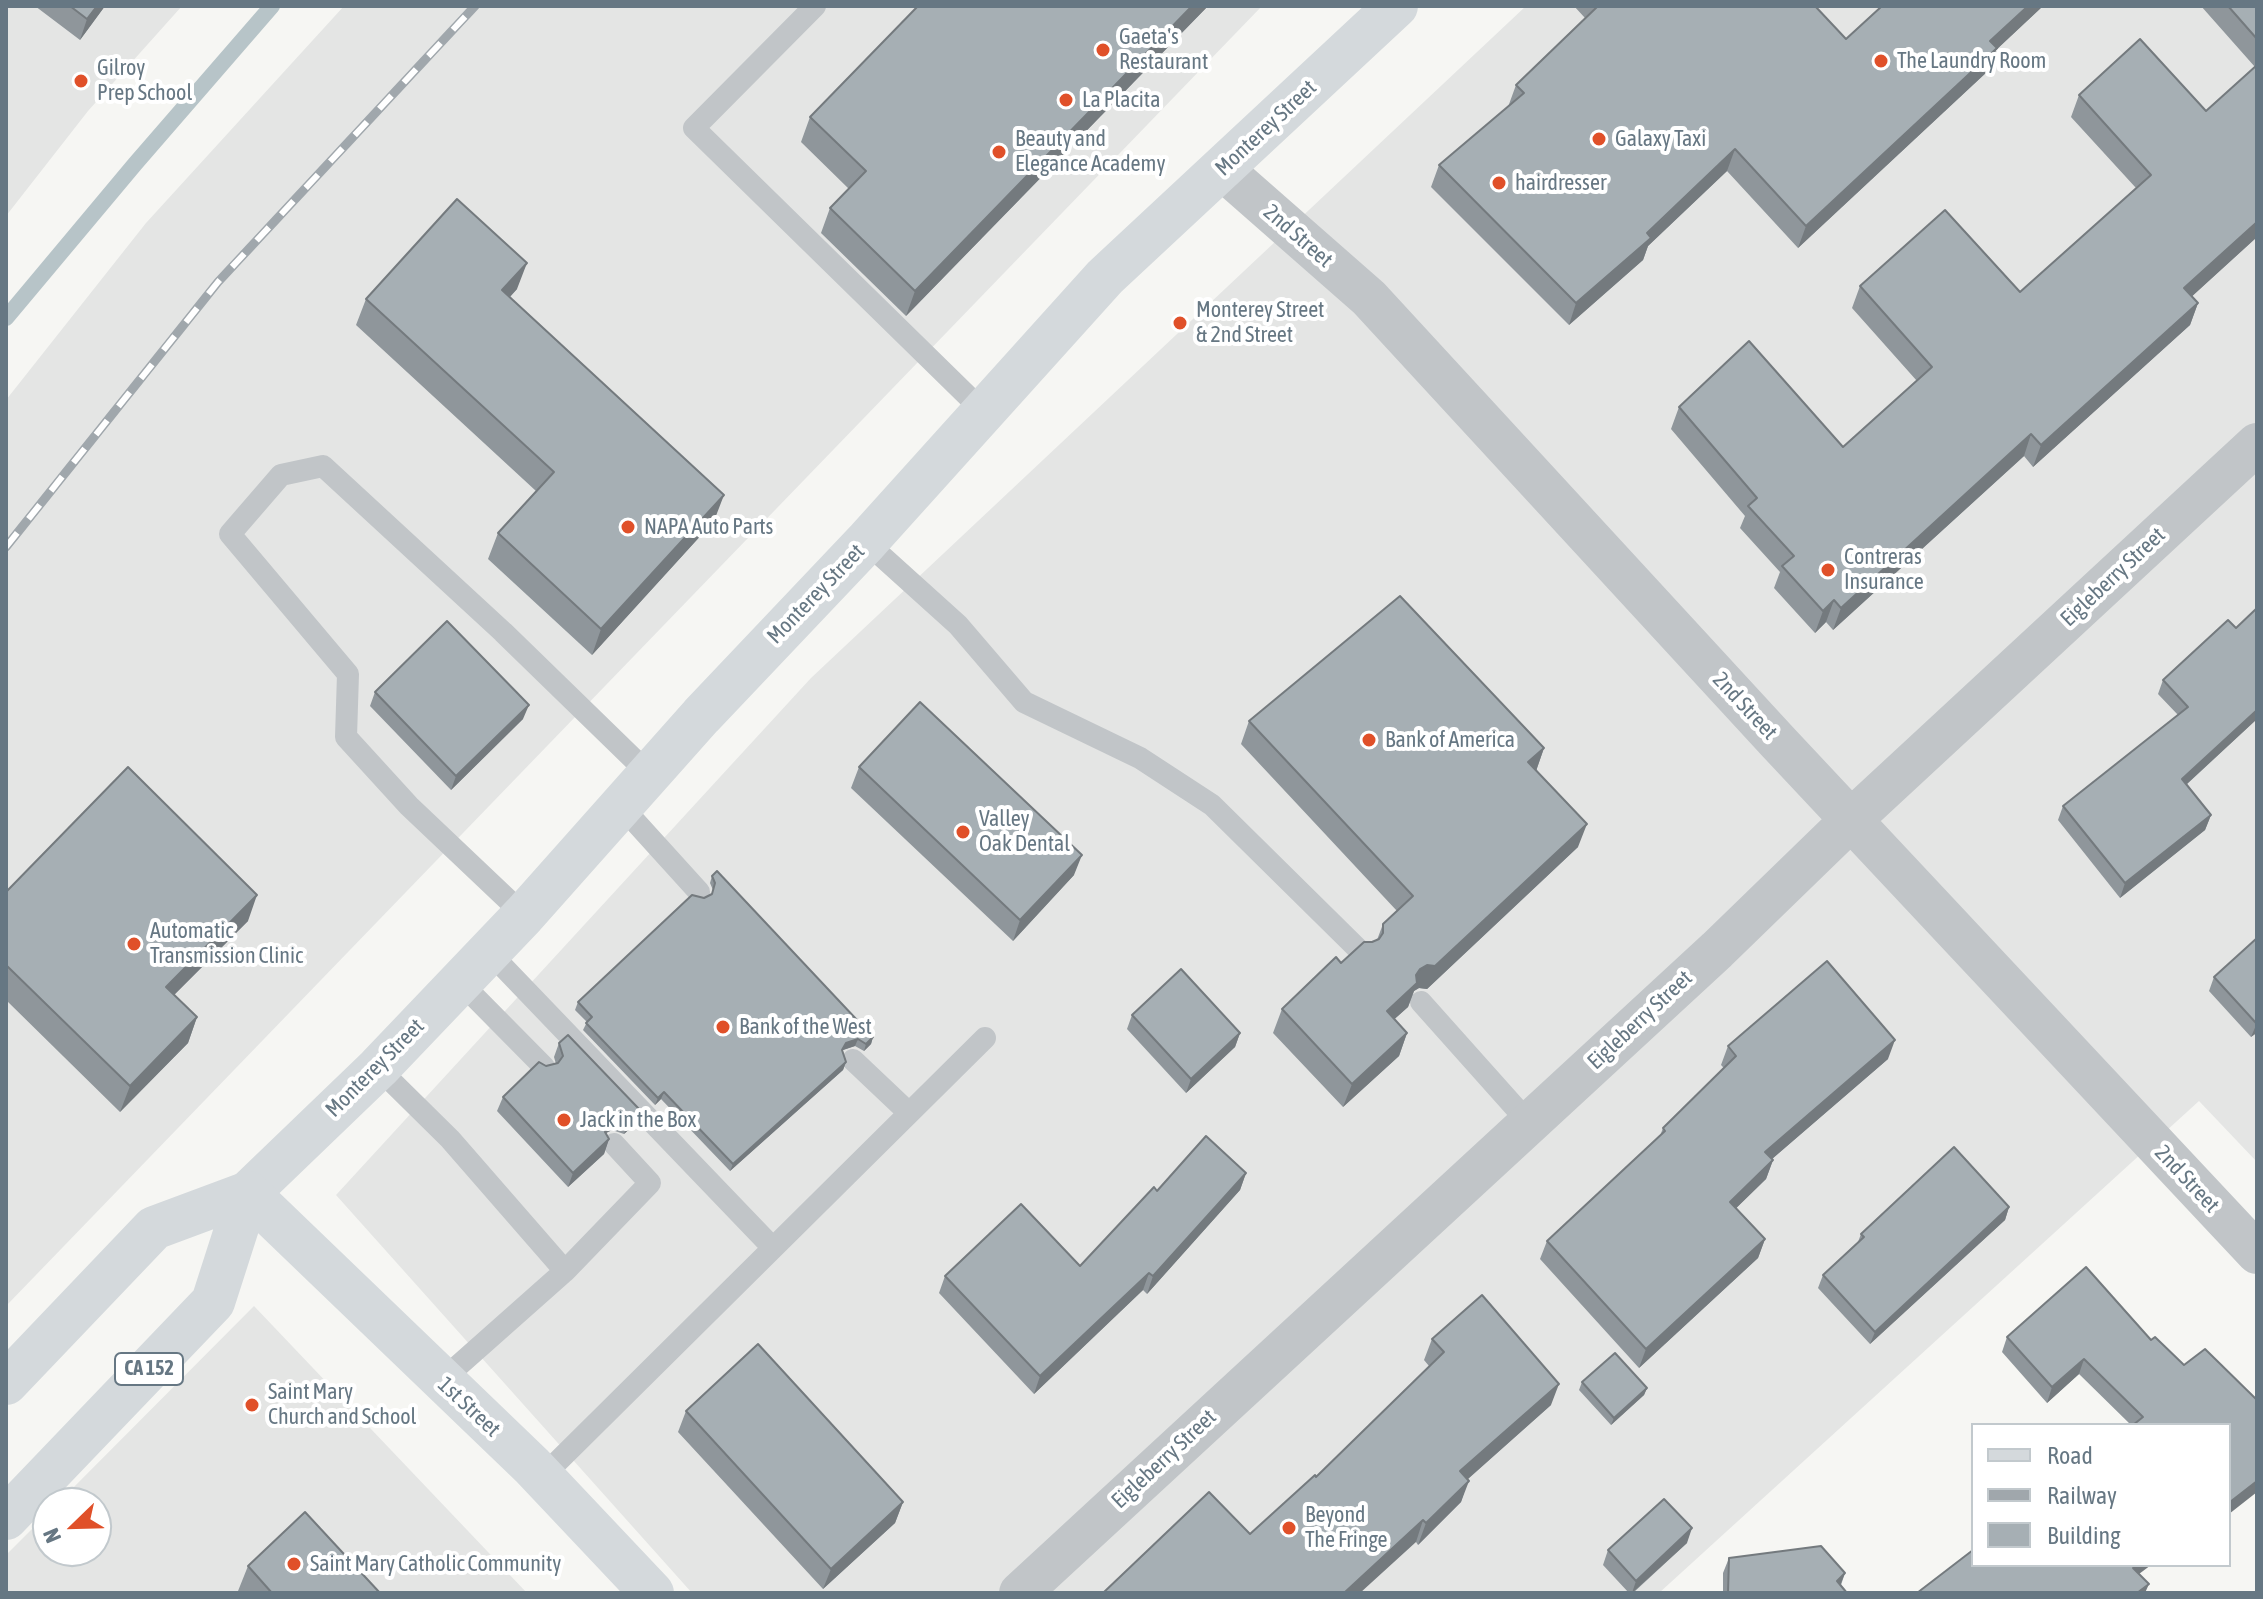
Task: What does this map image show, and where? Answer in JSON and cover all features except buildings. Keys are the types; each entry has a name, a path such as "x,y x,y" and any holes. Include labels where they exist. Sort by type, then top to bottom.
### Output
{"main road":[{"name":"Monterey Street","path":"6,1383 154,1228 248,1193 378,1068 524,915 1105,277 1396,6"},
{"name":"Monterey Street","path":"6,1518 213,1302 248,1193"},
{"name":"1st Street","path":"248,1193 542,1477 652,1593"}],"street":[{"name":"2nd Street","path":"1222,169 1369,298 2257,1253"},
{"name":"Eigleberry Street","path":"1020,1593 1705,961 1852,819 2257,444"}],"lane":[{"path":"815,6 694,128 984,412"},
{"path":"524,915 409,806 346,737 348,674 230,534 281,475 323,466 503,632 635,790 699,892"},
{"path":"866,542 958,625 1024,702 1140,758 1212,805 1361,952"},
{"path":"474,967 544,1067"},
{"path":"474,967 773,1248"},
{"path":"1421,1002 1529,1123"},
{"path":"542,1477 985,1038"},
{"path":"853,1060 909,1113"},
{"path":"378,1068 450,1139 565,1271"},
{"path":"441,1381 565,1271 650,1183 614,1144"}],"shaded area":[{"name":"Gilroy Prep School","path":"6,6 182,6 88,111 6,216"},
{"path":"344,6 1262,6 6,1306 6,400 146,223"},
{"path":"1526,6 2257,6 2257,1162 2199,1101 1659,1593 692,1593 336,1195 811,678"},
{"name":"Saint Mary Church and School","path":"254,1306 527,1593 6,1593 6,1555 32,1529 32,1567 112,1567 112,1487 74,1487"}],"waterway":[{"path":"6,318 272,6"}],"railway":[{"path":"6,547 218,282 475,6"}],"place":[{"name":"Gaeta's Restaurant","path":"1103,50"},
{"name":"The Laundry Room","path":"1881,61"},
{"name":"Gilroy Prep School","path":"81,81"},
{"name":"La Placita","path":"1066,100"},
{"name":"Galaxy Taxi","path":"1599,139"},
{"name":"Beauty and Elegance Academy","path":"999,152"},
{"name":"hairdresser","path":"1499,183"},
{"name":"Monterey Street & 2nd Street","path":"1180,323"},
{"name":"NAPA Auto Parts","path":"628,527"},
{"name":"Contreras Insurance","path":"1828,570"},
{"name":"Bank of America","path":"1369,740"},
{"name":"Valley Oak Dental","path":"963,832"},
{"name":"Automatic Transmission Clinic","path":"134,944"},
{"name":"Bank of the West","path":"723,1027"},
{"name":"Jack in the Box","path":"564,1120"},
{"name":"Saint Mary Church and School","path":"252,1405"},
{"name":"Beyond The Fringe","path":"1289,1528"},
{"name":"Saint Mary Catholic Community","path":"294,1564"}]}
